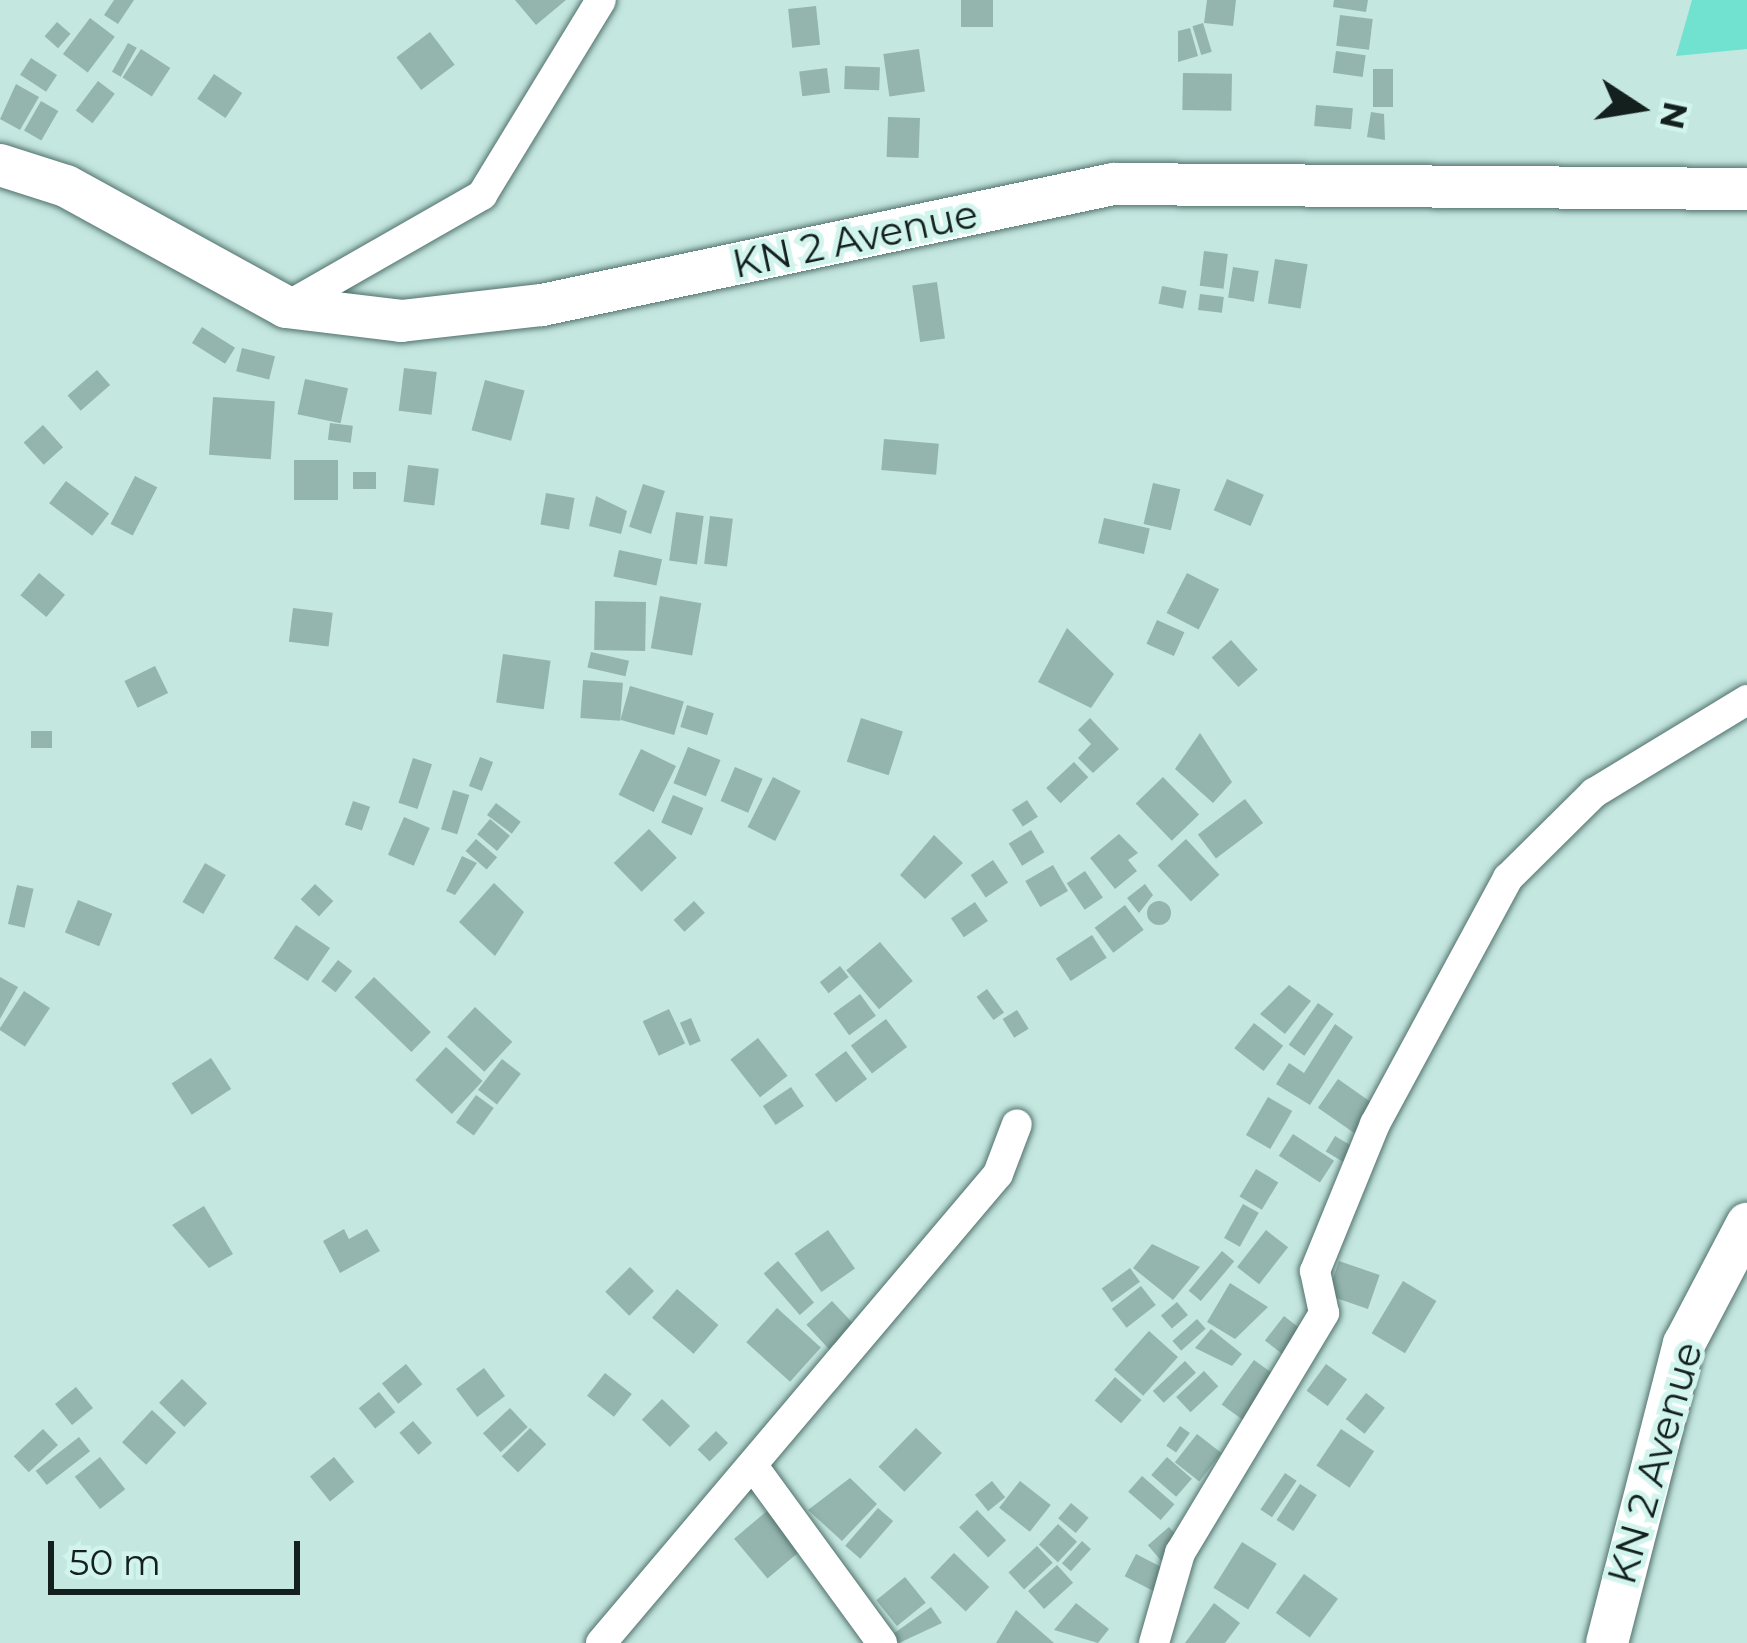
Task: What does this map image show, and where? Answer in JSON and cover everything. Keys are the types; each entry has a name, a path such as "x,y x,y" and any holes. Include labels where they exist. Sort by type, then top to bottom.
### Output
{"main road":[{"name":"KN 2 Avenue","path":"0,165 67,186 286,307 401,321 542,305 1169,179 1747,189"},
{"name":"KN 2 Avenue","path":"1607,1643 1684,1344 1747,1224"}],"street":[{"path":"286,307 482,195 601,0"},
{"path":"1154,1643 1180,1553 1324,1313 1315,1271 1375,1124 1508,878 1594,793 1747,700"},
{"path":"601,1643 756,1470 927,1248 998,1174 1017,1124"},
{"path":"756,1470 882,1643"}],"green space":[{"path":"1692,0 1747,0 1747,49 1676,56"}],"building":[{"path":"114,0 134,0 118,24 104,15"},
{"path":"515,0 566,0 536,25"},
{"path":"961,0 993,0 993,27 961,27"},
{"path":"1207,0 1236,0 1233,26 1204,23"},
{"path":"1334,0 1368,0 1366,12 1333,7"},
{"path":"816,6 820,45 792,48 788,9"},
{"path":"1340,15 1373,19 1369,50 1336,46"},
{"path":"90,18 115,37 88,73 63,54"},
{"path":"57,22 71,34 58,48 45,36"},
{"path":"1203,23 1212,52 1201,55 1192,26"},
{"path":"1190,28 1198,56 1178,62 1178,31"},
{"path":"430,32 455,65 421,90 396,57"},
{"path":"128,43 137,48 121,77 112,72"},
{"path":"141,49 170,68 152,97 122,78"},
{"path":"919,49 925,92 889,97 883,54"},
{"path":"1336,51 1366,55 1363,77 1333,73"},
{"path":"31,58 57,75 46,92 20,75"},
{"path":"845,66 880,67 879,90 844,89"},
{"path":"827,68 830,93 802,96 799,71"},
{"path":"1373,69 1393,69 1393,107 1373,107"},
{"path":"1183,73 1232,74 1231,111 1182,110"},
{"path":"214,74 242,93 225,118 197,99"},
{"path":"98,81 115,94 93,123 76,111"},
{"path":"16,84 39,97 20,130 0,119"},
{"path":"41,101 58,111 41,140 24,130"},
{"path":"1316,105 1353,108 1351,129 1314,126"},
{"path":"1371,112 1384,114 1385,140 1367,137"},
{"path":"888,117 920,118 919,158 887,157"},
{"path":"1204,251 1228,254 1224,289 1200,286"},
{"path":"1275,259 1308,264 1301,309 1268,303"},
{"path":"1233,267 1259,271 1254,302 1228,298"},
{"path":"937,282 945,338 920,342 912,285"},
{"path":"1162,286 1187,291 1183,308 1159,304"},
{"path":"1200,294 1224,297 1222,313 1198,310"},
{"path":"202,327 235,348 225,364 192,343"},
{"path":"242,348 275,356 269,380 236,371"},
{"path":"404,368 437,372 432,415 399,411"},
{"path":"97,370 110,385 81,411 68,396"},
{"path":"305,379 348,388 341,423 298,414"},
{"path":"485,380 525,391 511,441 472,430"},
{"path":"213,397 275,401 271,459 209,455"},
{"path":"330,423 353,426 351,443 328,440"},
{"path":"43,425 63,447 44,465 24,442"},
{"path":"884,439 939,444 936,475 881,470"},
{"path":"294,460 338,460 338,500 294,500"},
{"path":"408,465 439,469 434,506 403,502"},
{"path":"353,472 376,472 376,489 353,489"},
{"path":"135,476 157,487 133,535 110,524"},
{"path":"1227,479 1264,495 1251,526 1214,510"},
{"path":"66,481 109,513 92,536 49,503"},
{"path":"1153,483 1180,489 1171,530 1144,524"},
{"path":"643,484 665,491 651,534 629,527"},
{"path":"546,493 575,498 569,530 540,525"},
{"path":"596,496 627,511 621,534 589,526"},
{"path":"676,512 704,516 697,564 669,561"},
{"path":"710,516 733,519 727,566 704,564"},
{"path":"1104,518 1150,529 1144,554 1098,543"},
{"path":"619,550 662,559 656,586 613,576"},
{"path":"39,573 65,595 46,617 20,595"},
{"path":"1187,573 1219,589 1199,629 1167,613"},
{"path":"660,596 701,603 692,655 651,648"},
{"path":"595,601 646,602 645,651 594,650"},
{"path":"293,608 333,613 329,647 289,642"},
{"path":"1157,620 1184,632 1174,656 1146,644"},
{"path":"1067,628 1114,674 1091,708 1038,682"},
{"path":"1231,640 1258,670 1238,687 1212,657"},
{"path":"591,652 629,661 625,676 587,668"},
{"path":"503,654 551,661 544,709 496,703"},
{"path":"155,666 168,693 138,708 124,681"},
{"path":"583,680 623,683 620,721 580,718"},
{"path":"630,686 684,701 674,735 620,720"},
{"path":"687,705 714,713 707,735 680,727"},
{"path":"861,718 903,732 889,775 847,762"},
{"path":"1090,718 1119,749 1093,773 1078,758 1091,744 1078,730"},
{"path":"31,731 52,731 52,748 31,748"},
{"path":"1200,733 1232,782 1213,803 1175,769"},
{"path":"688,747 720,760 706,796 673,783"},
{"path":"641,749 676,766 654,812 619,795"},
{"path":"480,757 493,762 482,791 469,786"},
{"path":"413,758 432,764 417,809 398,803"},
{"path":"1074,762 1088,777 1061,803 1046,788"},
{"path":"735,767 763,779 748,813 721,801"},
{"path":"773,777 801,791 775,841 748,827"},
{"path":"1163,777 1199,814 1172,841 1136,803"},
{"path":"453,790 469,795 457,834 441,829"},
{"path":"673,795 703,808 692,836 661,823"},
{"path":"1245,799 1263,823 1216,858 1198,835"},
{"path":"1027,800 1038,817 1023,827 1012,810"},
{"path":"353,801 370,807 362,830 345,825"},
{"path":"496,803 521,822 512,834 487,815"},
{"path":"404,817 430,828 414,866 388,855"},
{"path":"490,819 510,836 497,851 477,834"},
{"path":"649,829 677,858 642,892 614,863"},
{"path":"1031,830 1044,852 1022,866 1009,843"},
{"path":"1119,834 1138,853 1128,860 1137,871 1115,889 1090,858"},
{"path":"934,835 963,863 925,899 900,875"},
{"path":"476,839 497,857 487,869 466,851"},
{"path":"1186,839 1219,875 1191,901 1157,866"},
{"path":"462,856 477,863 455,895 446,891"},
{"path":"993,860 1008,882 986,897 971,875"},
{"path":"205,863 226,875 203,914 182,902"},
{"path":"1053,865 1068,891 1040,907 1025,881"},
{"path":"1085,871 1103,898 1085,910 1067,883"},
{"path":"494,883 524,912 495,956 459,922"},
{"path":"315,884 333,901 319,916 301,899"},
{"path":"1145,884 1153,895 1139,913 1127,898"},
{"path":"17,885 34,889 25,928 8,924"},
{"path":"78,900 112,914 99,946 65,932"},
{"path":"694,901 705,913 684,932 674,920"},
{"path":"1159,901 1168,904 1168,922 1159,925 1150,922 1147,913 1150,904"},
{"path":"975,902 988,921 964,937 951,918"},
{"path":"1125,905 1144,930 1113,953 1095,928"},
{"path":"296,925 330,948 308,981 274,958"},
{"path":"1092,935 1107,958 1071,981 1056,958"},
{"path":"880,942 913,981 879,1009 846,970"},
{"path":"338,960 352,971 336,992 321,981"},
{"path":"840,966 849,977 829,993 820,982"},
{"path":"0,977 18,987 0,1019"},
{"path":"374,977 431,1032 411,1052 355,997"},
{"path":"1289,985 1311,1001 1285,1034 1260,1014"},
{"path":"987,989 1004,1012 994,1020 976,997"},
{"path":"24,991 50,1008 25,1046 0,1030"},
{"path":"860,994 876,1016 849,1035 833,1013"},
{"path":"1318,1003 1334,1014 1304,1056 1289,1045"},
{"path":"475,1007 512,1042 484,1072 447,1037"},
{"path":"669,1009 685,1043 659,1056 643,1021"},
{"path":"1017,1010 1029,1029 1014,1038 1003,1019"},
{"path":"691,1018 701,1041 690,1046 680,1023"},
{"path":"886,1019 907,1047 872,1073 851,1045"},
{"path":"1254,1023 1283,1046 1263,1071 1234,1048"},
{"path":"1335,1024 1353,1037 1310,1105 1276,1084 1289,1063 1304,1073"},
{"path":"758,1038 788,1076 760,1097 730,1060"},
{"path":"446,1047 483,1081 452,1114 415,1080"},
{"path":"846,1051 867,1079 836,1102 815,1074"},
{"path":"211,1058 231,1089 192,1115 172,1084"},
{"path":"502,1059 521,1074 497,1105 478,1090"},
{"path":"1338,1079 1379,1108 1359,1136 1318,1108"},
{"path":"791,1087 804,1106 776,1125 763,1106"},
{"path":"476,1095 494,1108 474,1135 456,1123"},
{"path":"1268,1097 1292,1111 1270,1149 1246,1135"},
{"path":"1293,1134 1334,1161 1320,1182 1279,1156"},
{"path":"1335,1136 1355,1148 1345,1163 1326,1151"},
{"path":"1256,1169 1278,1182 1262,1210 1240,1196"},
{"path":"1243,1204 1259,1213 1240,1247 1224,1238"},
{"path":"204,1206 233,1254 209,1268 172,1225"},
{"path":"344,1229 349,1239 367,1229 380,1251 340,1273 323,1241"},
{"path":"828,1230 855,1269 821,1292 794,1254"},
{"path":"1266,1230 1288,1247 1259,1284 1237,1267"},
{"path":"1152,1244 1200,1267 1173,1300 1133,1268"},
{"path":"1222,1251 1234,1261 1201,1301 1189,1291"},
{"path":"778,1261 814,1303 800,1315 764,1273"},
{"path":"1339,1261 1380,1275 1368,1309 1327,1295"},
{"path":"630,1267 654,1291 629,1316 605,1292"},
{"path":"1130,1268 1140,1282 1112,1302 1102,1289"},
{"path":"1403,1281 1436,1301 1405,1353 1372,1333"},
{"path":"1230,1283 1268,1307 1235,1339 1207,1322"},
{"path":"1141,1286 1156,1305 1127,1328 1112,1309"},
{"path":"677,1289 719,1325 694,1354 652,1318"},
{"path":"832,1301 858,1329 832,1353 806,1325"},
{"path":"1177,1302 1188,1315 1172,1329 1161,1315"},
{"path":"777,1308 821,1347 790,1382 746,1342"},
{"path":"1284,1316 1308,1335 1289,1360 1265,1340"},
{"path":"1197,1319 1206,1329 1181,1351 1172,1341"},
{"path":"1211,1329 1242,1354 1232,1366 1195,1348"},
{"path":"1149,1331 1178,1357 1143,1396 1114,1370"},
{"path":"1254,1360 1282,1380 1249,1424 1222,1404"},
{"path":"1185,1361 1196,1373 1164,1403 1153,1391"},
{"path":"406,1364 422,1384 398,1404 382,1384"},
{"path":"1326,1364 1347,1379 1328,1406 1307,1391"},
{"path":"484,1368 505,1396 477,1417 456,1389"},
{"path":"1204,1371 1218,1386 1191,1412 1176,1397"},
{"path":"605,1373 632,1394 614,1417 587,1396"},
{"path":"1115,1377 1141,1400 1121,1423 1095,1400"},
{"path":"182,1379 207,1403 184,1427 159,1403"},
{"path":"76,1387 93,1408 72,1425 55,1404"},
{"path":"379,1392 395,1412 375,1429 359,1408"},
{"path":"1366,1393 1385,1408 1365,1434 1346,1419"},
{"path":"662,1399 690,1426 670,1447 642,1420"},
{"path":"510,1408 528,1427 501,1452 483,1433"},
{"path":"152,1410 176,1433 146,1465 122,1442"},
{"path":"413,1421 432,1443 418,1455 399,1433"},
{"path":"1180,1426 1190,1433 1176,1453 1166,1446"},
{"path":"530,1428 546,1444 518,1473 502,1456"},
{"path":"916,1428 942,1453 904,1492 878,1467"},
{"path":"43,1429 58,1445 29,1472 14,1456"},
{"path":"1341,1429 1374,1451 1350,1488 1316,1465"},
{"path":"716,1431 728,1443 710,1461 698,1449"},
{"path":"1197,1434 1221,1453 1199,1481 1175,1462"},
{"path":"79,1437 90,1451 47,1485 36,1471"},
{"path":"100,1457 125,1489 100,1509 75,1477"},
{"path":"334,1457 354,1482 330,1501 310,1477"},
{"path":"1167,1457 1192,1479 1176,1497 1151,1475"},
{"path":"1285,1473 1297,1481 1272,1517 1260,1509"},
{"path":"1142,1476 1174,1504 1161,1520 1128,1492"},
{"path":"850,1478 877,1504 842,1541 808,1510"},
{"path":"992,1481 1005,1497 988,1511 975,1495"},
{"path":"1020,1481 1051,1505 1030,1532 999,1508"},
{"path":"1300,1484 1317,1495 1293,1531 1277,1520"},
{"path":"1071,1503 1089,1518 1076,1533 1058,1518"},
{"path":"878,1508 893,1521 860,1559 845,1546"},
{"path":"977,1510 1006,1540 988,1558 959,1527"},
{"path":"767,1511 800,1551 767,1578 734,1539"},
{"path":"1058,1524 1077,1542 1058,1562 1039,1544"},
{"path":"1169,1527 1183,1543 1162,1561 1148,1545"},
{"path":"1082,1541 1091,1549 1071,1571 1062,1563"},
{"path":"1242,1542 1277,1564 1248,1610 1213,1588"},
{"path":"1037,1546 1053,1563 1024,1589 1008,1573"},
{"path":"954,1553 989,1587 966,1611 930,1577"},
{"path":"1136,1554 1167,1570 1156,1592 1125,1576"},
{"path":"1057,1565 1073,1583 1044,1609 1028,1591"},
{"path":"1304,1574 1338,1599 1310,1638 1276,1613"},
{"path":"905,1577 926,1603 897,1626 876,1600"},
{"path":"1076,1603 1109,1629 1098,1643 1054,1630"},
{"path":"1214,1603 1240,1623 1225,1643 1185,1643"},
{"path":"931,1607 942,1623 899,1643 893,1634"},
{"path":"1016,1610 1054,1643 996,1643"}]}
